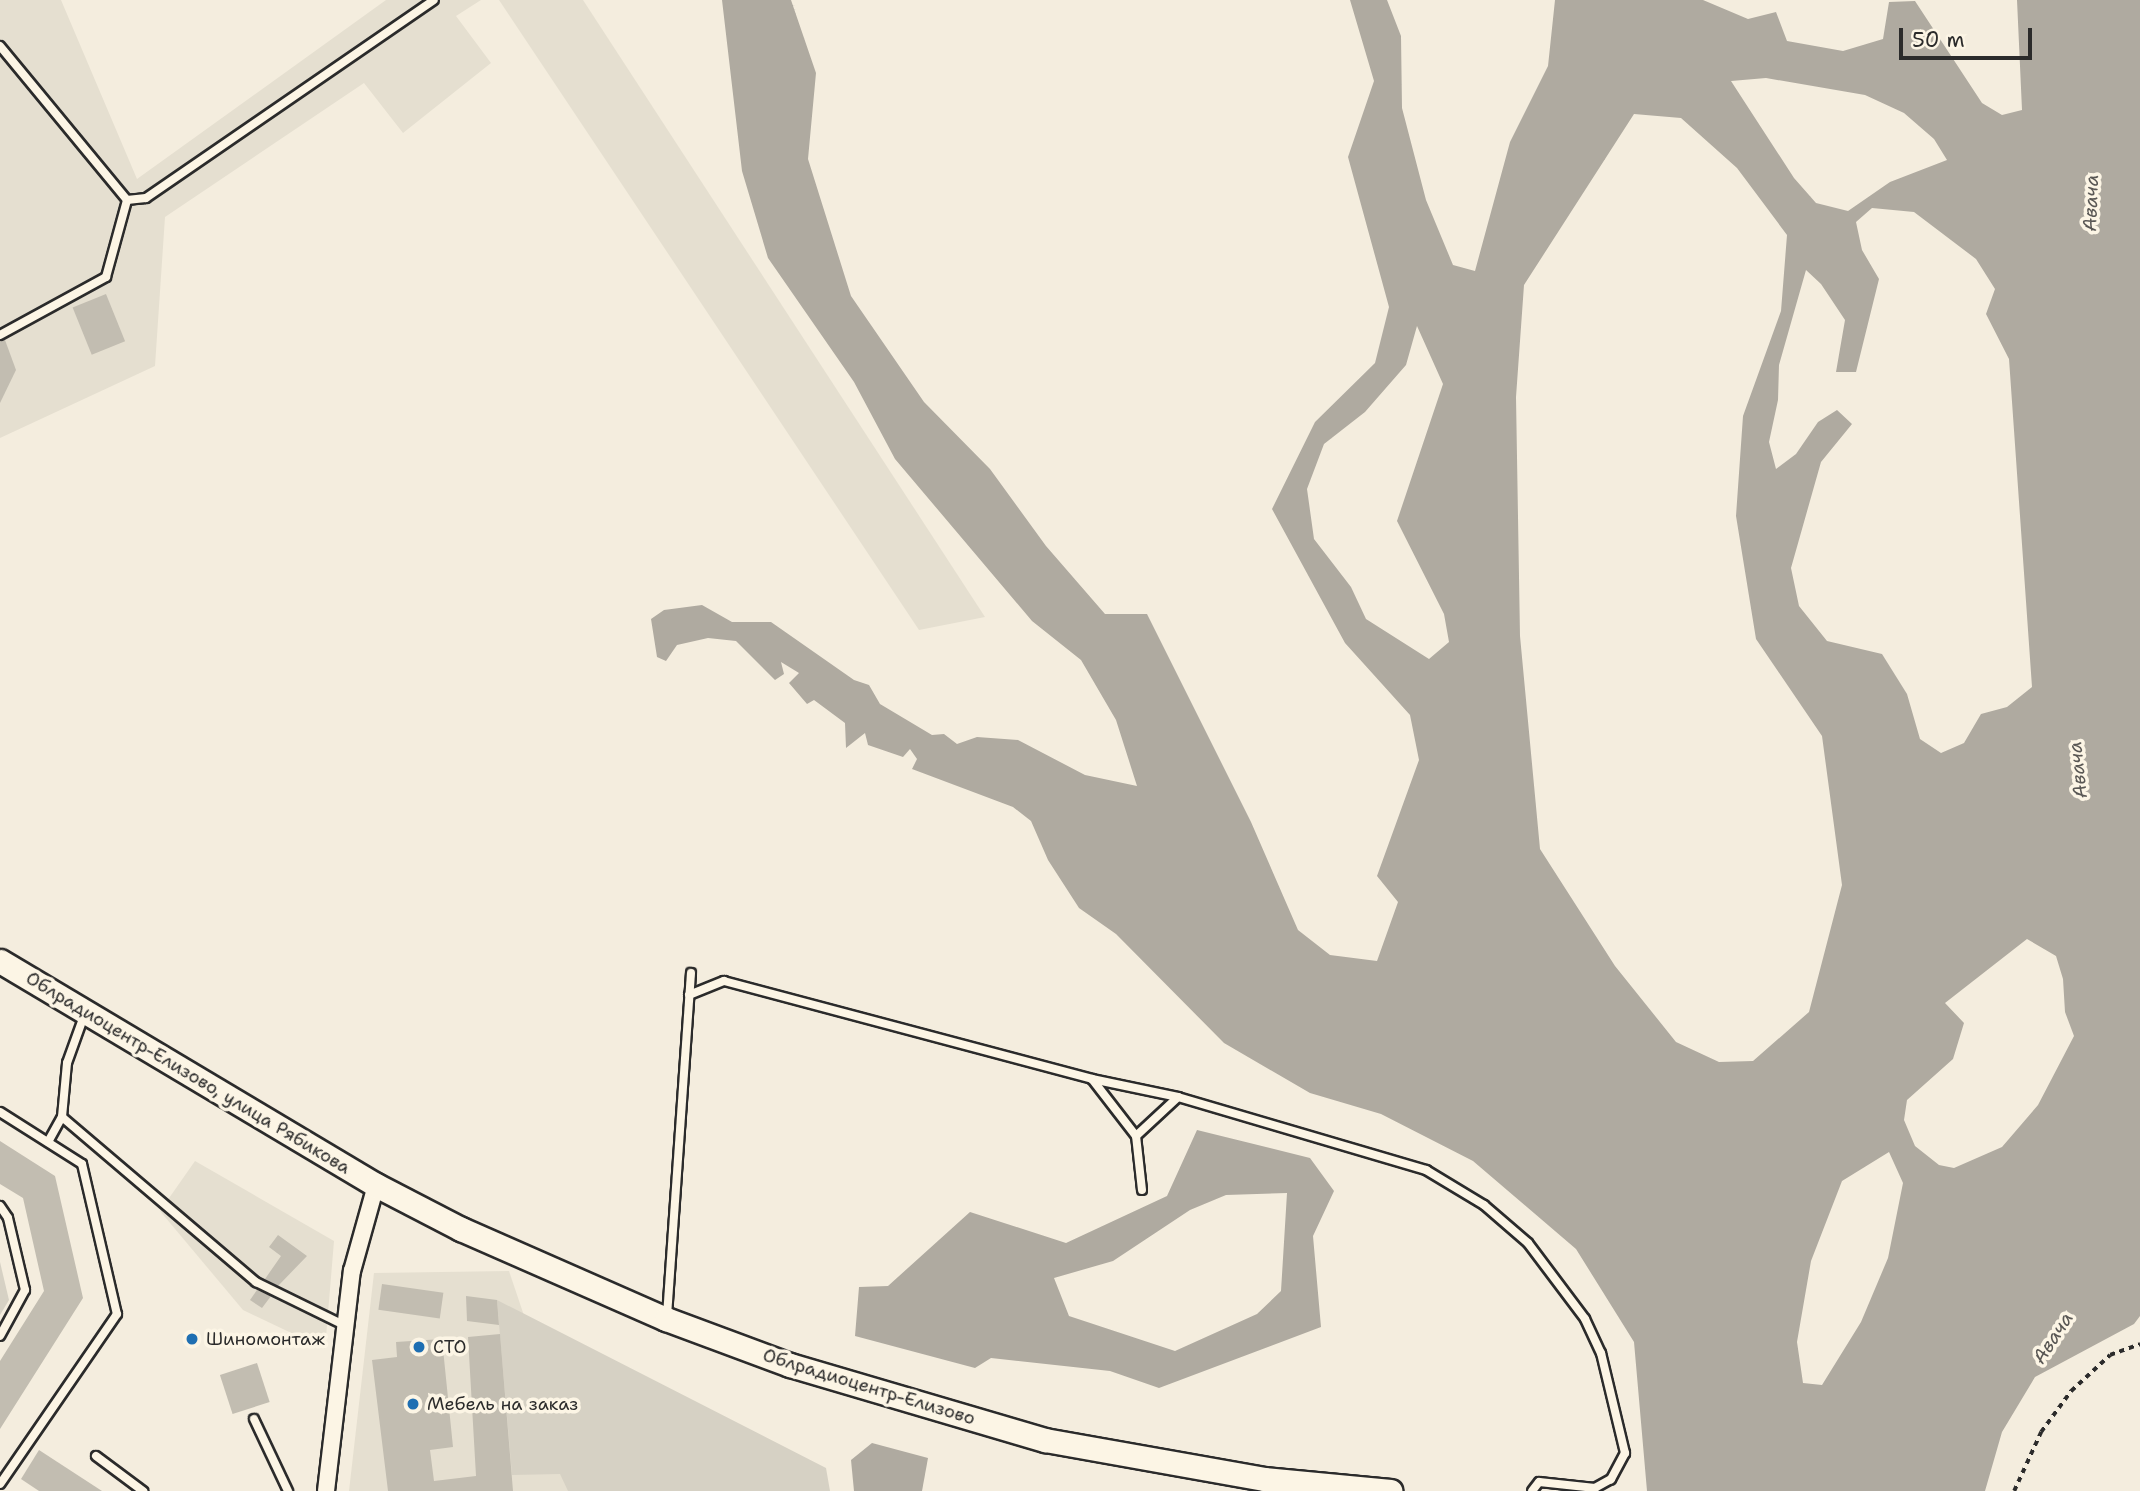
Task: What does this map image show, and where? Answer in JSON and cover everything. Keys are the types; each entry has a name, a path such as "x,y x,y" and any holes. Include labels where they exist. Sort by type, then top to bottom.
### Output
{"street":[{"name":"Облрадиоцентр-Елизово, улица Рябикова","path":"0,961 376,1185"},
{"name":"Облрадиоцентр-Елизово","path":"376,1185 461,1229 666,1319 790,1365 1045,1440 1264,1479 1390,1491"},
{"path":"326,1491 352,1271 376,1185"}],"lane":[{"path":"127,200 146,198 434,0"},
{"path":"0,46 127,200"},
{"path":"0,335 106,277 127,200"},
{"path":"666,1319 691,973"},
{"path":"689,995 724,981 1092,1079 1178,1097 1426,1170 1484,1205 1528,1243 1565,1288 1601,1353 1625,1453 1611,1479 1595,1488 1539,1482 1532,1491"},
{"path":"48,1142 62,1117 67,1063 85,1013"},
{"path":"1092,1079 1136,1136 1142,1190"},
{"path":"1136,1136 1178,1097"},
{"path":"0,1112 82,1164 117,1314 0,1484"},
{"path":"62,1117 256,1282 346,1326"},
{"path":"0,1206 8,1218 25,1290 0,1336"},
{"path":"254,1419 288,1491"},
{"path":"96,1456 143,1491"}],"path":[{"path":"2014,1491 2041,1432 2071,1391 2110,1355 2140,1344"}],"shaded area":[{"path":"0,0 61,0 137,179 386,0 481,0 456,16 491,63 403,133 364,83 165,217 155,366 0,438"},
{"path":"499,0 583,0 985,617 919,630"},
{"path":"195,1161 334,1241 325,1349 243,1310 160,1211"},
{"path":"0,1262 9,1300 0,1315"},
{"path":"509,1271 583,1491 349,1491 374,1273"},
{"path":"497,1300 826,1468 830,1491 568,1491 560,1474 512,1475"}],"water":[{"name":"Авача","path":"722,0 791,0 816,73 808,159 851,296 924,402 990,469 1046,546 1105,614 1147,614 1251,822 1298,930 1330,955 1377,961 1398,902 1377,876 1419,760 1410,715 1345,643 1272,509 1315,422 1375,363 1389,307 1348,157 1374,81 1350,0 1387,0 1401,36 1402,108 1426,200 1453,265 1475,271 1510,142 1548,66 1555,0 1703,0 1748,19 1776,12 1787,41 1843,51 1883,39 1889,2 1915,1 1982,103 2002,115 2022,110 2017,0 2140,0 2140,1316 2134,1324 2035,1377 2002,1432 1985,1491 1647,1491 1634,1342 1576,1249 1473,1161 1381,1114 1310,1093 1224,1043 1116,934 1079,908 1048,860 1031,821 1013,807 912,769 917,759 910,749 903,757 868,745 865,733 846,748 845,723 814,700 807,704 789,683 799,673 781,662 784,674 775,680 736,641 708,638 677,645 666,661 657,657 651,619 664,610 702,605 732,622 771,622 854,680 869,685 880,704 932,735 944,734 957,744 977,737 1018,740 1085,775 1137,786 1116,720 1081,660 1032,621 895,459 854,382 768,258 742,171","holes":["1766,78 1865,95 1904,113 1934,139 1947,160 1890,182 1848,211 1816,203 1794,178 1731,81","1634,114 1681,118 1737,168 1787,235 1781,311 1743,416 1736,516 1756,639 1822,736 1842,885 1809,1012 1753,1061 1719,1062 1676,1042 1615,966 1540,849 1520,636 1516,397 1524,285","1872,208 1914,212 1976,259 1995,289 1986,314 2009,359 2032,687 2007,707 1981,714 1964,743 1941,753 1920,739 1907,694 1882,654 1827,641 1799,606 1791,568 1821,462 1852,424 1837,410 1818,422 1796,454 1776,469 1769,442 1778,400 1779,365 1806,270 1821,284 1845,320 1836,372 1856,372 1879,279 1862,250 1856,222","1417,326 1443,384 1397,521 1444,614 1449,642 1429,659 1366,619 1351,587 1314,539 1307,489 1324,444 1365,412 1406,365","2027,939 2056,956 2063,979 2065,1012 2074,1036 2038,1105 2002,1147 1954,1168 1939,1165 1915,1146 1904,1120 1907,1100 1953,1059 1964,1023 1945,1003","1889,1152 1903,1183 1888,1258 1861,1322 1822,1385 1803,1383 1797,1342 1811,1261 1842,1181"]},
{"path":"1197,1130 1310,1158 1334,1191 1313,1236 1321,1327 1159,1388 1110,1371 991,1358 975,1368 855,1336 859,1287 888,1286 970,1212 1066,1243 1167,1196","holes":["1287,1193 1281,1291 1257,1314 1175,1351 1069,1316 1054,1278 1113,1261 1190,1210 1226,1195"]},
{"path":"872,1443 928,1458 922,1491 854,1491 851,1460"}],"building":[{"path":"106,294 125,341 92,355 73,307"},
{"path":"5,340 16,370 0,403 0,341"},
{"path":"0,1141 55,1176 83,1298 0,1429 0,1361 44,1291 23,1198 0,1184"},
{"path":"278,1235 307,1256 278,1286 265,1279 281,1256 269,1247"},
{"path":"382,1284 443,1293 440,1318 378,1310"},
{"path":"257,1290 271,1296 262,1308 250,1300"},
{"path":"466,1296 497,1300 499,1325 467,1321"},
{"path":"500,1334 513,1491 388,1491 372,1360 397,1357 396,1342 442,1339 453,1447 430,1450 434,1481 476,1476 468,1337"},
{"path":"257,1363 270,1402 233,1414 220,1375"},
{"path":"39,1450 102,1491 39,1491 21,1479"}],"place":[{"name":"Шиномонтаж","path":"192,1339"},
{"name":"СТО","path":"419,1347"},
{"name":"Мебель на заказ","path":"413,1404"}]}
